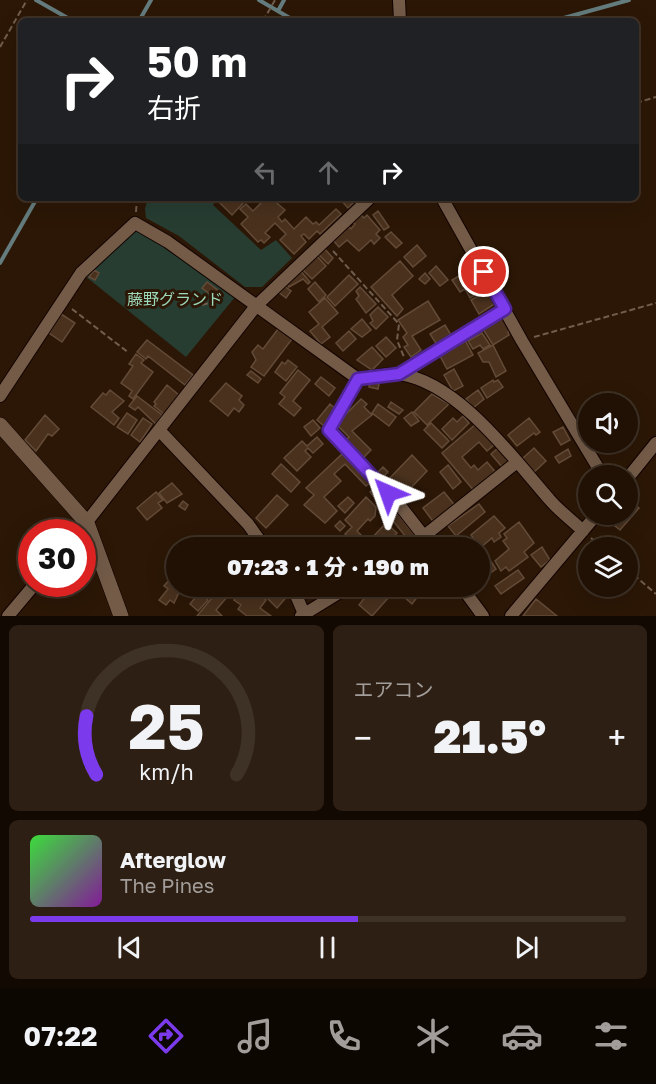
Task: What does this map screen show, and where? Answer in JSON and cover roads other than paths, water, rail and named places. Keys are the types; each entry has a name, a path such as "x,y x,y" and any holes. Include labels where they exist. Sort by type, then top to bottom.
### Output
{"street":[{"path":"399,0 400,18"},
{"path":"90,519 256,306 367,201"},
{"path":"444,201 522,340 596,465"},
{"path":"0,396 81,273 135,224 168,242 358,379 404,372 505,309"},
{"path":"404,372 455,399 517,462 551,501 583,531"},
{"path":"358,379 329,430 425,537 517,462"},
{"path":"0,425 76,519"},
{"path":"159,430 248,524 257,537"},
{"path":"638,466 656,444"},
{"path":"511,616 588,525"},
{"path":"96,558 121,616"},
{"path":"0,608 8,616 24,597"},
{"path":"297,597 304,615 333,597"},
{"path":"469,597 483,616"}],"waterway":[{"path":"36,0 68,18"},
{"path":"141,18 151,0"},
{"path":"259,0 290,18"},
{"path":"278,11 284,0"},
{"path":"564,18 629,0"},
{"path":"0,263 35,201"}],"park label":[{"name":"藤野グランド","path":"175,299"}]}
